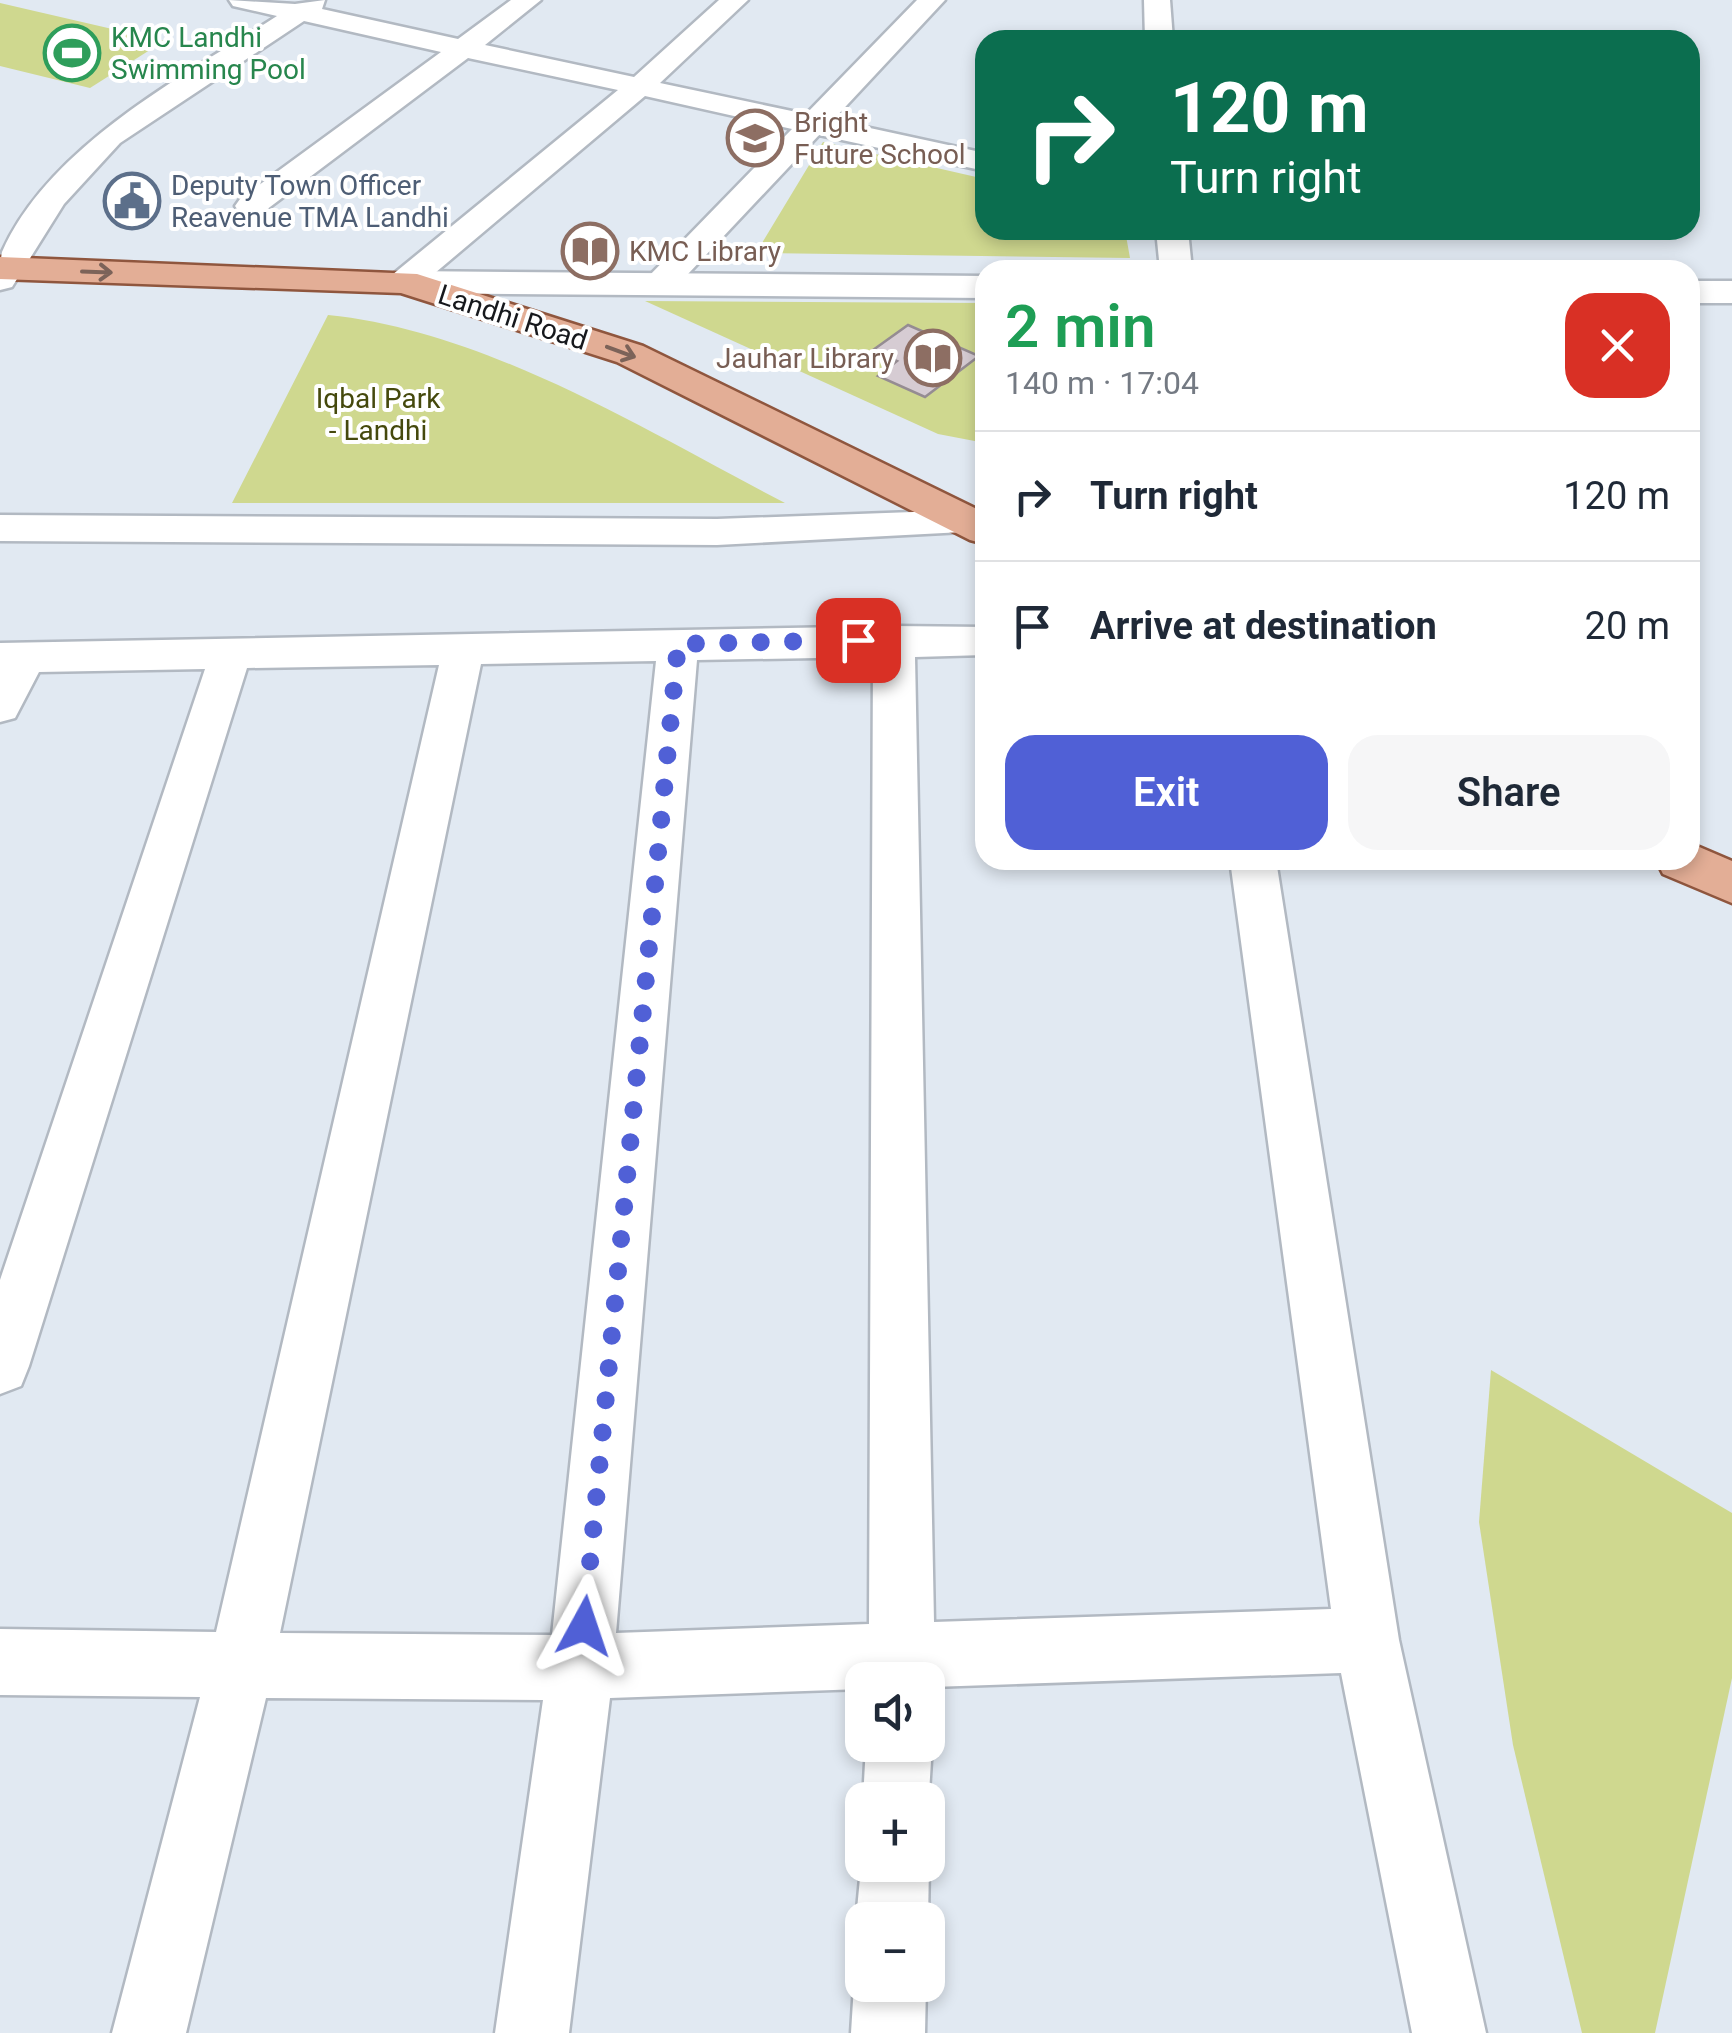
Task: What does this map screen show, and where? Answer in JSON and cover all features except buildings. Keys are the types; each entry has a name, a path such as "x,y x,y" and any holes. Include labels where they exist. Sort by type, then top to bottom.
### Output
{"main road":[{"name":"Landhi Road","path":"2,272 404,282 630,354 975,525"},
{"path":"1700,869 1732,884"}],"street":[{"path":"242,0 309,6 462,49 975,160"},
{"path":"251,206 528,0"},
{"path":"404,282 638,88 734,0"},
{"path":"660,284 932,0"},
{"path":"1156,0 1158,30"},
{"path":"2,272 52,199 110,137 309,6"},
{"path":"404,282 975,287"},
{"path":"1700,292 1732,292"},
{"path":"0,528 717,532 975,526"},
{"path":"894,640 902,1662"},
{"path":"0,707 13,658 975,640"},
{"path":"532,2033 580,1666 678,644"},
{"path":"150,2033 241,1664 463,649"},
{"path":"0,1366 231,654"},
{"path":"1254,870 1367,1640 1448,2033"},
{"path":"945,1665 1367,1640"},
{"path":"0,1662 845,1668"},
{"path":"888,2033 889,2002"}],"green space":[{"name":"KMC Landhi Swimming Pool","path":"0,3 164,41 90,88 0,66"},
{"path":"823,142 975,177 975,240 1127,240 1130,258 756,253"},
{"path":"645,301 975,303 975,441 938,434"},
{"name":"Iqbal Park - Landhi","path":"328,315 388,325 505,362 620,416 785,503 232,503"},
{"path":"1491,1370 1732,1513 1732,1678 1655,2033 1582,2033 1513,1745 1479,1522"}],"place":[{"name":"KMC Landhi Swimming Pool","path":"72,53"},
{"name":"Bright Future School","path":"755,138"},
{"name":"Deputy Town Officer Reavenue TMA Landhi","path":"132,201"},
{"name":"KMC Library","path":"590,251"},
{"name":"Jauhar Library","path":"933,358"}],"route":[{"path":"584,1626 678,644 858,640"}]}
